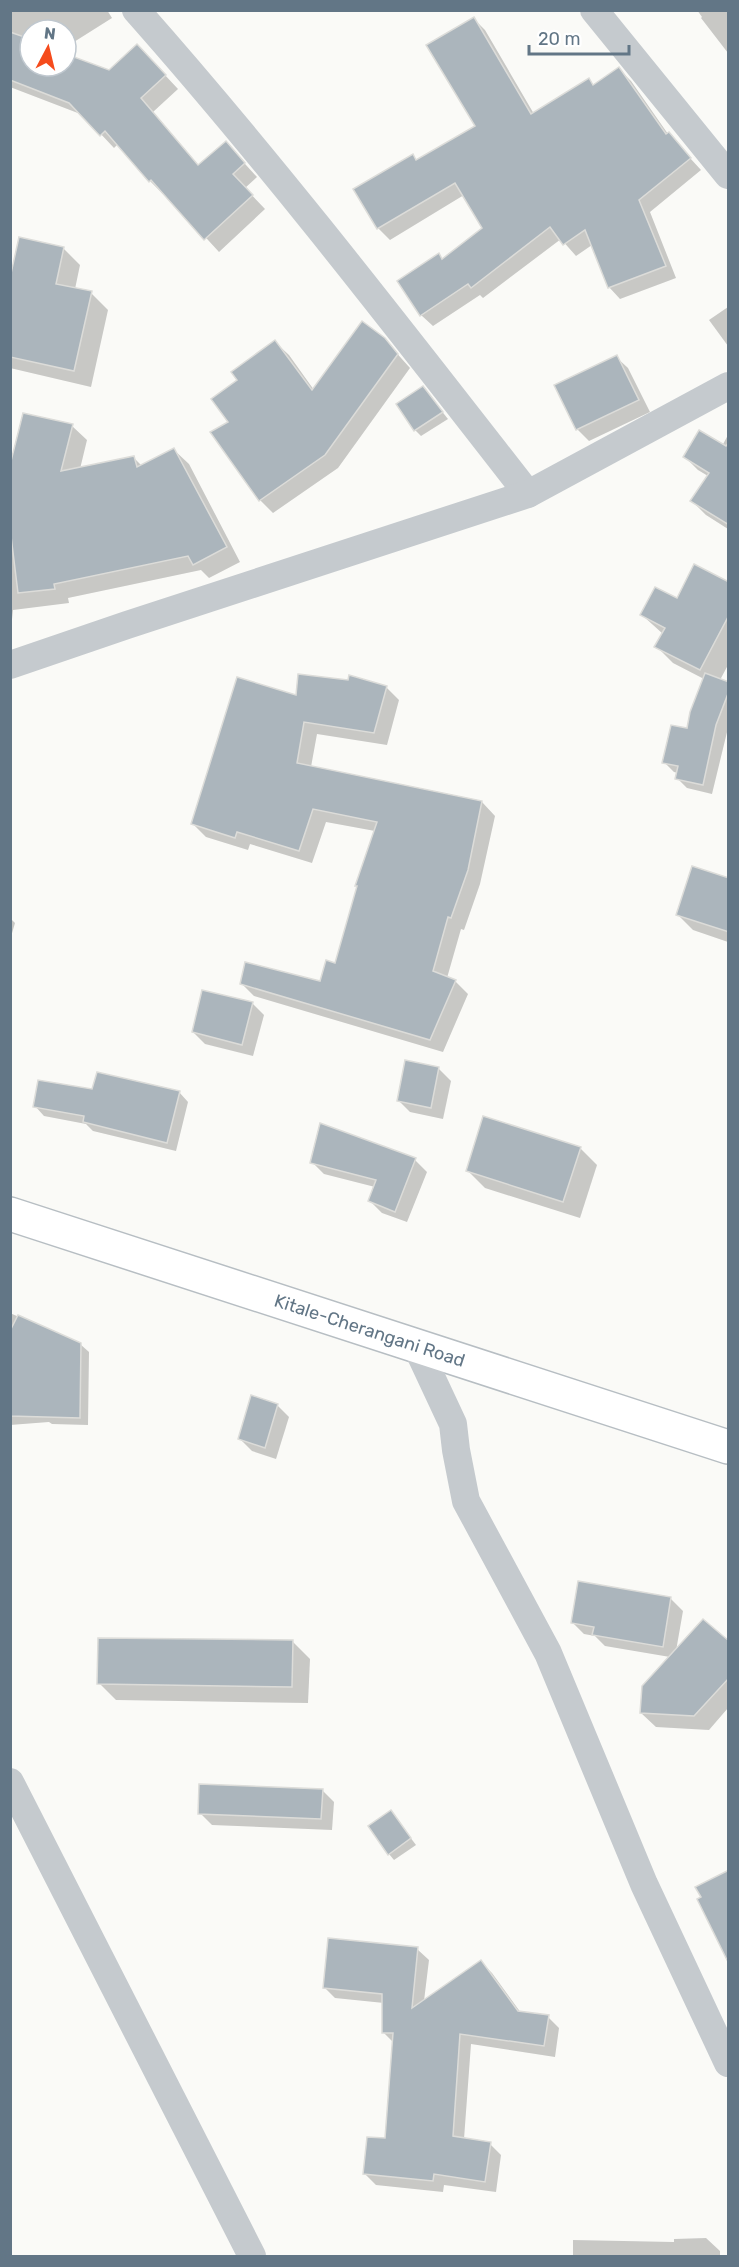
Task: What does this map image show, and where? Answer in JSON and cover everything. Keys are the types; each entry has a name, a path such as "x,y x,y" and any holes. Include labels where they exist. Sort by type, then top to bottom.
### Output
{"main road":[{"name":"Kitale-Cherangani Road","path":"10,1214 729,1447"}],"street":[{"path":"136,10 195,77 327,236 528,494"},
{"path":"594,10 729,175"},
{"path":"10,665 528,494 729,386"},
{"path":"417,1347 453,1424 466,1501 548,1653 644,1884 729,2063"},
{"path":"10,1782 252,2256"}],"building":[{"path":"474,17 531,114 589,78 593,85 619,67 666,134 669,132 691,158 639,200 666,266 608,288 585,230 563,245 550,227 471,288 468,284 420,316 397,281 439,253 442,259 482,228 455,183 377,229 353,189 413,154 416,160 475,126 426,45"},
{"path":"10,32 18,35 18,78 78,78 78,58 109,70 137,44 166,75 141,98 198,165 226,141 245,163 233,174 253,195 204,240 105,131 100,136 69,103 10,80"},
{"path":"19,237 64,247 56,284 92,291 74,371 10,357 10,278"},
{"path":"362,321 385,338 398,354 325,455 259,501 210,432 228,422 211,399 237,380 231,372 275,340 312,390"},
{"path":"617,355 639,400 576,430 554,385"},
{"path":"423,386 443,412 414,431 396,404"},
{"path":"23,413 73,424 61,471 134,456 137,467 174,448 227,547 193,565 188,556 54,584 55,589 18,593 10,528 10,465"},
{"path":"699,430 726,446 729,442 729,525 690,501 709,473 683,457"},
{"path":"694,564 729,582 729,615 700,670 654,647 665,628 640,615 655,587 677,598"},
{"path":"705,673 729,682 729,691 716,725 703,785 675,779 678,766 662,763 671,725 687,728 690,712"},
{"path":"298,674 348,680 349,675 387,686 374,733 304,722 297,763 482,801 468,870 451,918 448,917 433,971 456,980 430,1040 240,984 245,962 320,981 326,960 335,963 357,886 355,886 377,822 313,809 299,851 237,832 235,838 191,824 237,677 296,695"},
{"path":"692,866 729,878 729,932 676,915"},
{"path":"202,990 253,1002 242,1045 192,1032"},
{"path":"405,1060 439,1067 431,1108 397,1101"},
{"path":"97,1072 180,1091 167,1143 83,1122 84,1116 33,1107 38,1080 92,1089"},
{"path":"483,1116 581,1147 563,1202 466,1171"},
{"path":"320,1123 416,1158 395,1212 368,1201 376,1180 310,1163"},
{"path":"18,1315 81,1343 80,1418 10,1416 10,1331"},
{"path":"251,1395 278,1404 265,1448 238,1439"},
{"path":"578,1581 671,1597 663,1647 592,1635 594,1627 571,1623"},
{"path":"703,1619 729,1641 729,1678 694,1716 640,1713 642,1686"},
{"path":"98,1638 293,1640 292,1687 97,1684"},
{"path":"199,1784 323,1789 321,1819 198,1814"},
{"path":"391,1810 411,1838 388,1855 368,1826"},
{"path":"729,1870 729,1964 697,1899 701,1897 695,1887"},
{"path":"328,1938 418,1947 412,2008 481,1960 518,2011 549,2015 544,2046 460,2034 453,2136 491,2142 485,2182 434,2174 433,2181 363,2174 367,2137 385,2138 393,2033 382,2033 382,1994 323,1988"}]}
